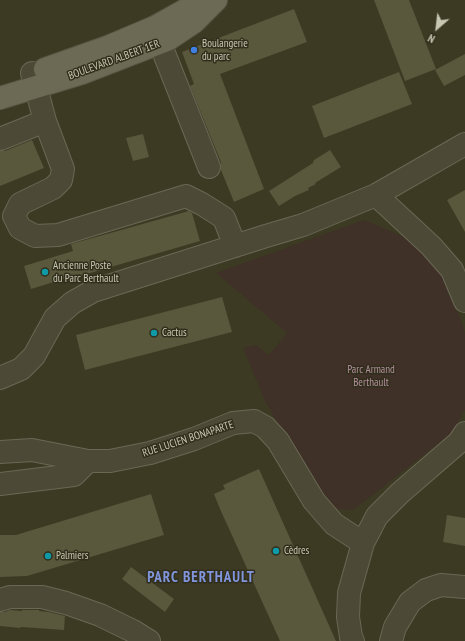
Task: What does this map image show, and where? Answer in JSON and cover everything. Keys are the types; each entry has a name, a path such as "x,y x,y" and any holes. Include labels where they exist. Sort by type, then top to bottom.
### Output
{"main road":[{"name":"BOULEVARD ALBERT 1ER","path":"0,98 34,80 56,66 110,46 158,35 203,0"},
{"name":"BOULEVARD ALBERT 1ER","path":"158,35 166,40 194,22 216,0"},
{"name":"BOULEVARD ALBERT 1ER","path":"0,83 34,80"}],"street":[{"path":"158,35 209,167"},
{"path":"34,80 45,121 64,169 61,180 53,188 20,204 14,216 20,228 34,236 58,235 186,196 224,218 235,246"},
{"path":"0,139 45,121"},
{"path":"0,378 21,369 34,356 55,318 72,303 93,291 304,225 376,195 465,144"},
{"path":"376,195 431,246 452,270 465,301"},
{"name":"RUE LUCIEN BONAPARTE","path":"0,452 32,450 88,461 110,461 150,453 194,439 233,423 254,421 265,426 278,441 314,501 334,524 363,543"},
{"path":"353,641 348,617 349,593 363,543 377,516 400,493 459,442 465,433"},
{"path":"0,484 74,475 88,461"},
{"path":"391,641 395,627 410,602 426,590 441,585 465,587"},
{"path":"0,600 10,597 42,597 66,603 100,615 133,631 149,641"}],"green space":[{"name":"Parc Armand Berthault","path":"364,220 416,242 448,282 465,333 465,410 452,433 353,510 339,509 324,502 265,401 243,348 256,345 269,355 287,333 216,273"}],"building":[{"path":"374,0 409,0 436,69 405,81"},
{"path":"294,9 307,42 220,74 264,189 234,202 221,170 221,162 190,86 194,84 182,52"},
{"path":"465,54 465,75 444,86 435,70"},
{"path":"399,72 412,104 324,138 312,106"},
{"path":"143,134 149,157 133,161 126,138"},
{"path":"32,140 44,168 0,186 0,151 5,151"},
{"path":"330,150 341,167 308,188 309,190 295,196 279,206 269,191 313,163 314,160"},
{"path":"465,190 465,232 447,200"},
{"path":"189,211 192,213 200,241 31,289 24,266 73,251 71,244"},
{"name":"Cactus","path":"222,297 232,332 85,370 76,335"},
{"name":"Cèdres","path":"259,469 336,641 280,641 220,509 214,494 225,489 223,485"},
{"name":"Palmiers","path":"151,494 164,535 27,576 0,577 0,535 16,535"},
{"path":"447,515 465,518 465,546 443,542"},
{"path":"131,567 174,599 165,612 122,579"},
{"path":"10,610 39,610 65,616 64,630 0,626 0,612"}],"place":[{"name":"Boulangerie du parc","path":"194,50"},
{"name":"Ancienne Poste du Parc Berthault","path":"45,272"},
{"name":"Cactus","path":"154,333"},
{"name":"Cèdres","path":"276,551"},
{"name":"Palmiers","path":"48,556"}],"district":[{"name":"PARC BERTHAULT","path":"201,578"}]}
